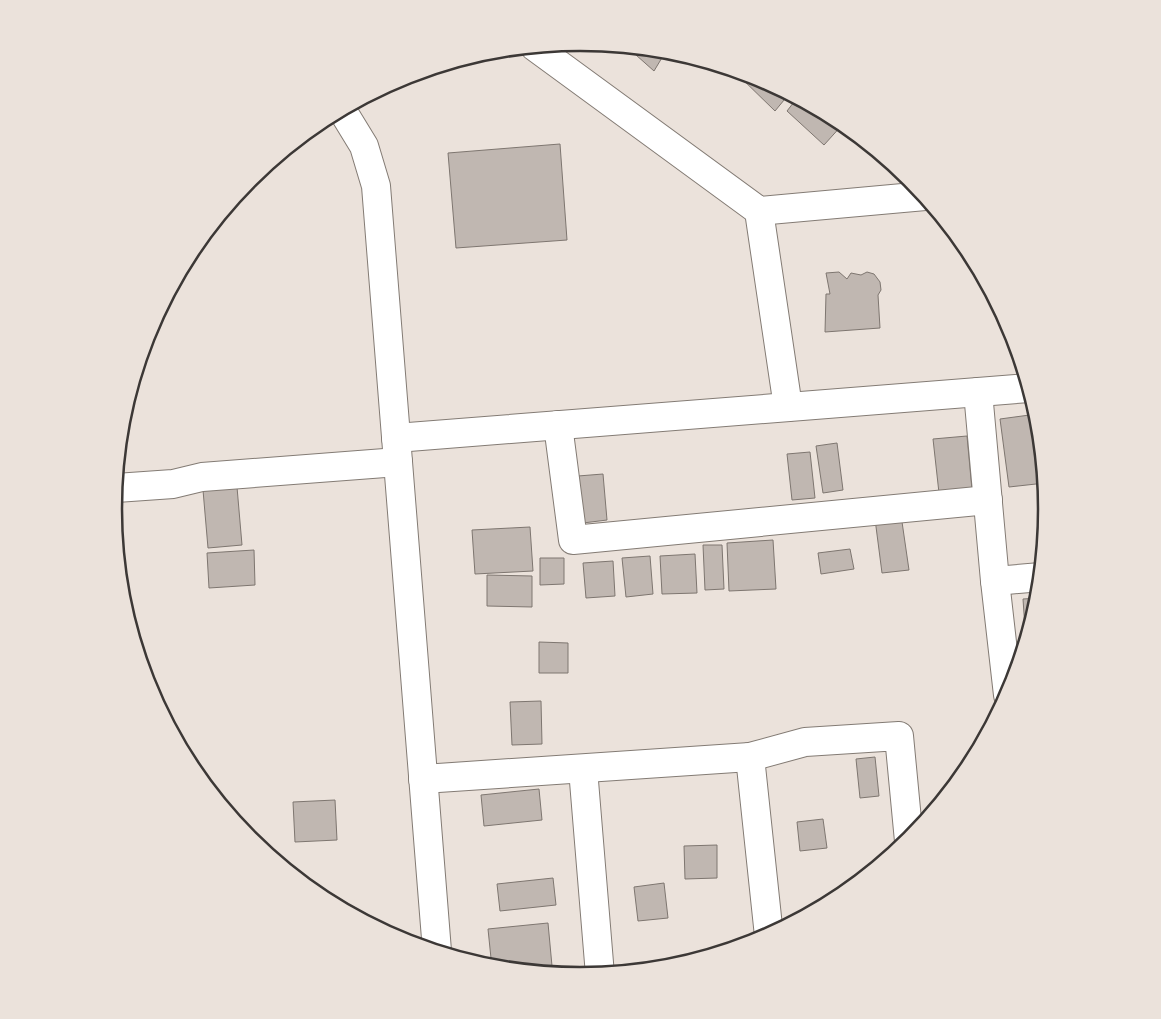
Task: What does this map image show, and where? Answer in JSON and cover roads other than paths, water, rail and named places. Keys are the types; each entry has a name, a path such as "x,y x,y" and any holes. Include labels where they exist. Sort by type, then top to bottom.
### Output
{"street":[{"path":"543,53 759,210 916,197"},
{"path":"346,116 364,146 376,186 436,944"},
{"path":"759,210 788,406"},
{"path":"123,488 173,484 202,478 558,425 1022,389"},
{"path":"978,392 1006,679"},
{"path":"558,425 573,540 988,500"},
{"path":"995,581 1034,578"},
{"path":"423,780 750,757 805,742 899,736 908,831"},
{"path":"750,757 767,928"},
{"path":"583,768 599,967"}]}
